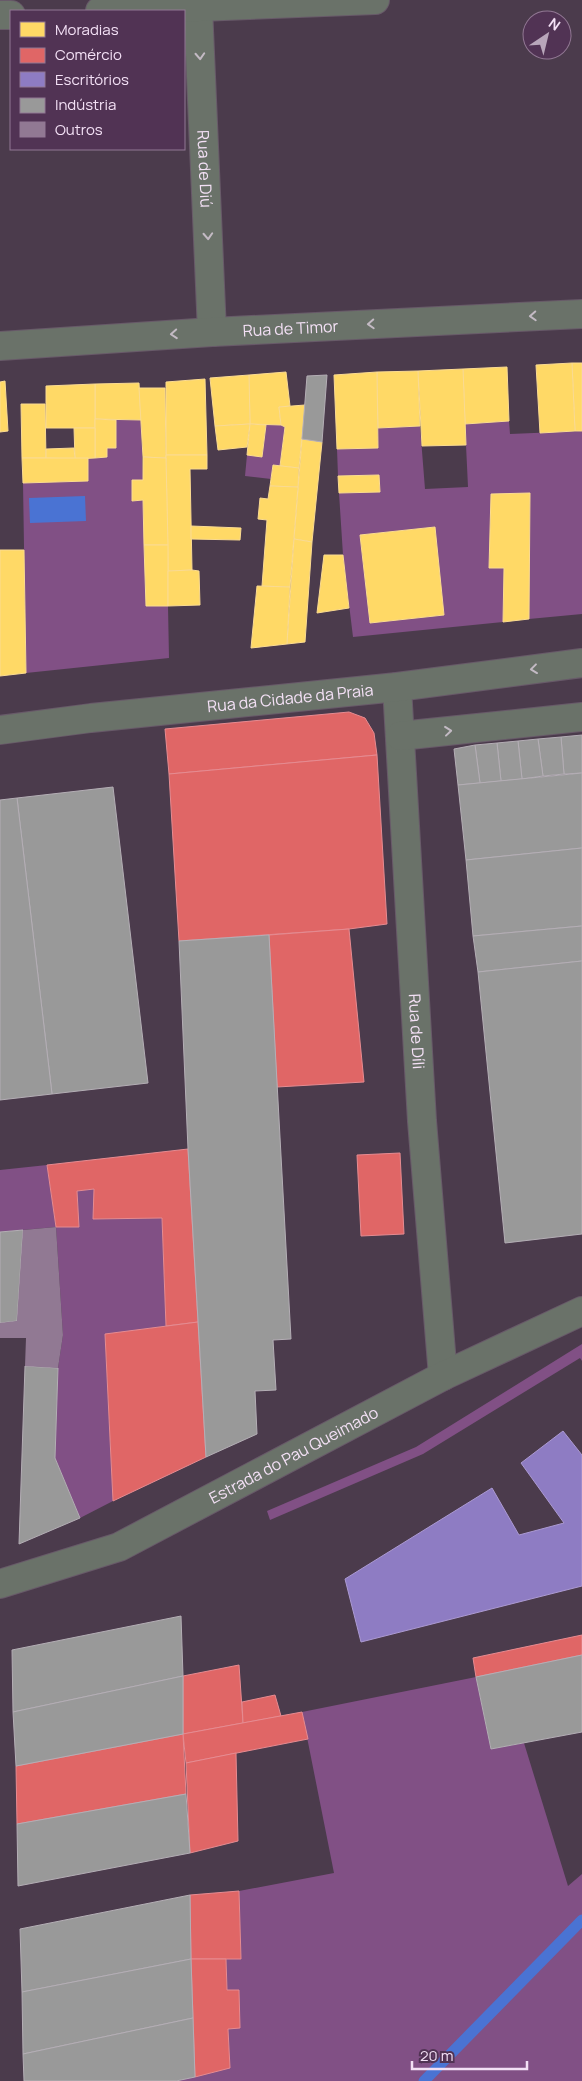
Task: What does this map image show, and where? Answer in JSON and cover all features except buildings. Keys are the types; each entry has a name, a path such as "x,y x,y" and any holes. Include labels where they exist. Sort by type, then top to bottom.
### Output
{"street":[{"path":"117,7 198,7 374,0"},
{"name":"Rua de Diú","path":"198,7 212,332"},
{"name":"Rua de Timor","path":"0,346 212,332 582,314"},
{"name":"Rua da Cidade da Praia","path":"0,730 91,718 397,687 582,663"},
{"name":"Rua de Díli","path":"397,687 422,1121 443,1376"},
{"path":"400,736 582,717"},
{"name":"Estrada do Pau Queimado","path":"0,1584 119,1547 443,1376 582,1311"}],"shaded area":[{"path":"116,420 141,420 143,480 132,480 133,501 143,500 146,606 168,606 169,658 26,673 23,483 88,481 88,458 106,457 107,448 116,448"},
{"path":"509,421 510,434 582,431 582,614 529,619 530,494 491,494 489,568 504,568 503,622 353,637 343,555 339,493 380,492 378,475 338,476 337,449 378,448 378,428 420,426 425,489 468,487 465,424","holes":["434,527 444,615 370,623 360,535"]},
{"path":"266,425 281,425 285,427 280,466 273,465 271,479 245,476 247,455 262,457"},
{"path":"47,1165 56,1227 0,1232 0,1170"},
{"path":"94,1189 94,1219 162,1218 166,1326 105,1335 113,1501 80,1518 55,1458 58,1368 63,1335 56,1227 79,1227 77,1191"},
{"path":"582,1344 582,1361 580,1358 423,1454 270,1520 267,1511 416,1447"},
{"path":"476,1677 491,1749 524,1743 568,1886 582,1874 582,2081 176,2081 230,2067 228,2029 240,2027 239,1990 227,1990 226,1959 241,1959 239,1891 334,1873 302,1712"}],"water":[{"path":"85,496 86,521 30,523 29,498"}],"waterway":[{"path":"424,2081 582,1920"}]}
